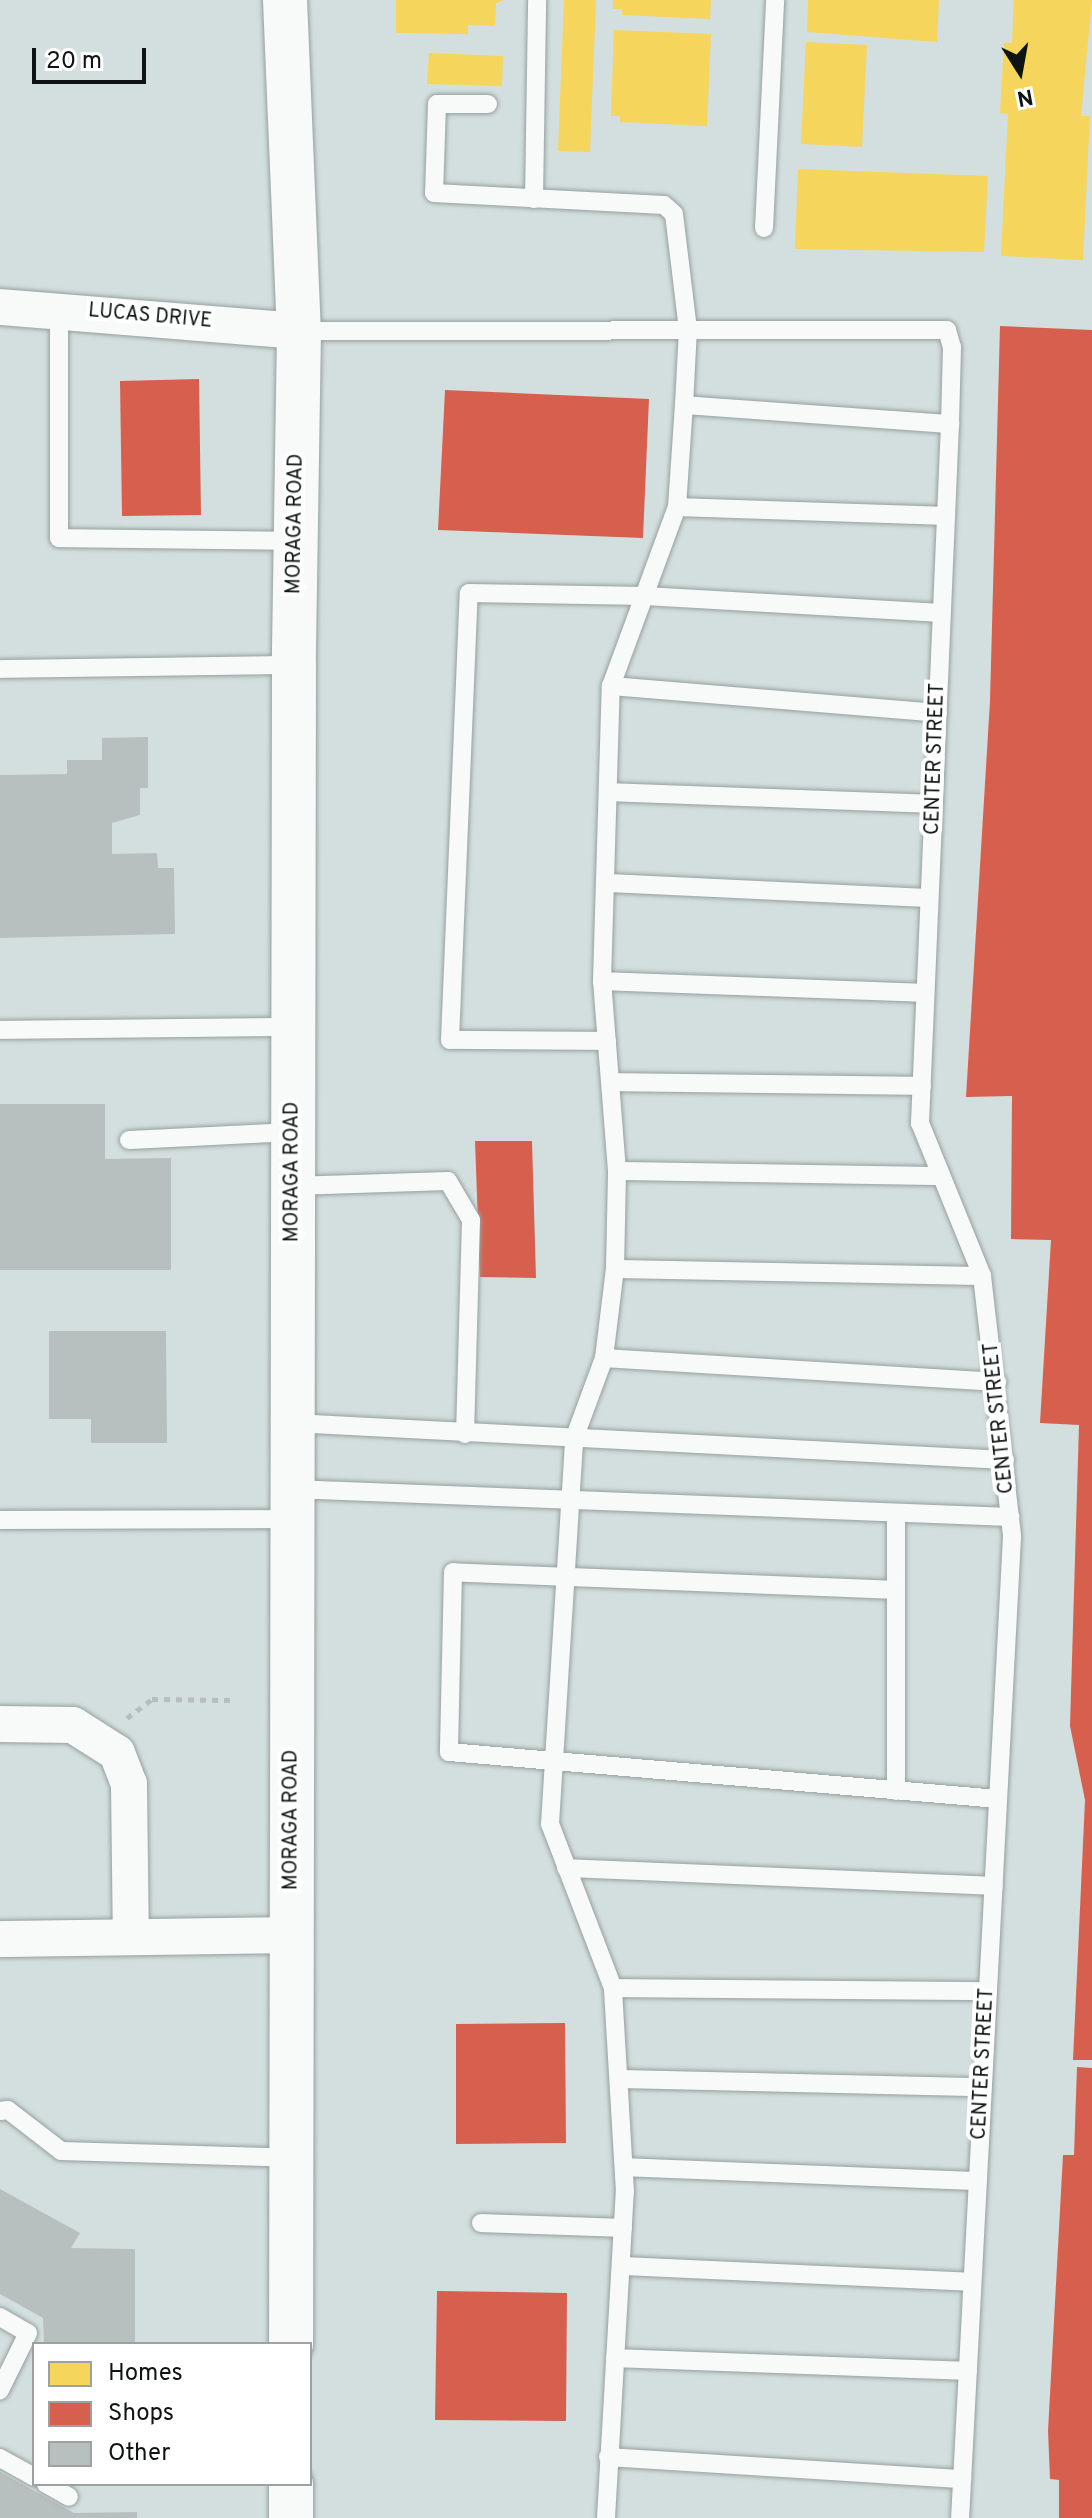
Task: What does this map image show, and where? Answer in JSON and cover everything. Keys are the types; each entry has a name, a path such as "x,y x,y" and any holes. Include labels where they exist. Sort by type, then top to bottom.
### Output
{"main road":[{"name":"MORAGA ROAD","path":"285,0 299,331 294,665 291,2342"},
{"path":"291,2486 291,2518"}],"street":[{"name":"LUCAS DRIVE","path":"0,307 59,308 299,331"},
{"path":"0,1724 73,1725 117,1753 129,1784 131,1937"},
{"path":"0,1939 293,1935"}],"lane":[{"path":"534,199 537,0"},
{"path":"764,228 775,0"},
{"path":"488,104 437,104 434,193 670,209 680,233 688,329 677,507 611,686 602,981 617,1171 615,1269 604,1358 574,1439 567,1501 566,1576 550,1824 613,1988 624,2167 606,2518"},
{"path":"59,308 59,538 295,541"},
{"path":"299,331 688,329"},
{"name":"CENTER STREET","path":"688,329 947,330 952,347 920,1123 982,1276 997,1382 1010,1517 994,1886 960,2518"},
{"path":"684,405 950,424"},
{"path":"677,507 946,516"},
{"path":"607,1041 450,1040 469,593 645,596 942,613"},
{"path":"0,669 294,665"},
{"path":"611,686 938,713"},
{"path":"608,792 934,804"},
{"path":"607,883 929,898"},
{"path":"602,981 925,993"},
{"path":"0,1030 293,1027"},
{"path":"612,1082 922,1086"},
{"path":"129,1140 293,1132"},
{"path":"617,1171 941,1176"},
{"path":"292,1186 448,1181 471,1220 465,1434"},
{"path":"615,1269 982,1276"},
{"path":"604,1358 997,1382"},
{"path":"293,1423 1005,1460"},
{"path":"0,1520 293,1504 567,1501 1010,1517"},
{"path":"896,1513 896,1791"},
{"path":"895,1590 453,1572 449,1752 998,1799"},
{"path":"566,1868 994,1886"},
{"path":"613,1988 988,1991"},
{"path":"619,2079 983,2087"},
{"path":"0,2111 8,2110 61,2151 291,2158"},
{"path":"624,2167 978,2181"},
{"path":"481,2223 623,2228"},
{"path":"621,2266 972,2282"},
{"path":"0,2317 28,2333 0,2390"},
{"path":"615,2358 968,2371"},
{"path":"608,2457 962,2479"},
{"path":"0,2458 32,2476"},
{"path":"50,2486 69,2497"}],"path":[{"path":"98,1741 152,1699 231,1700"}],"building: Homes":[{"path":"396,0 504,0 496,3 495,26 468,25 468,34 396,33"},
{"path":"564,0 596,0 590,152 558,151"},
{"path":"613,0 711,0 710,19 622,15 622,9 613,9"},
{"path":"808,0 939,0 937,42 807,32"},
{"path":"1014,0 1092,0 1081,116 1090,116 1083,260 1001,256 1008,114 1000,113 1004,43 1012,43"},
{"path":"614,30 711,34 707,126 620,122 620,116 611,116"},
{"path":"806,42 867,45 862,147 801,144"},
{"path":"429,53 503,56 502,86 427,84"},
{"path":"798,169 988,176 984,252 795,249"}],"building: Shops":[{"path":"1000,326 1092,330 1092,2060 1073,2060 1085,1800 1070,1726 1079,1425 1040,1423 1051,1240 1011,1239 1012,1096 966,1097 990,701"},
{"path":"199,379 201,515 122,516 120,381"},
{"path":"445,390 649,399 643,538 438,530"},
{"path":"475,1141 532,1141 536,1278 480,1277"},
{"path":"565,2023 566,2143 456,2144 456,2024"},
{"path":"1077,2067 1092,2068 1092,2518 1059,2518 1059,2480 1050,2479 1048,2431 1063,2155 1074,2155"},
{"path":"437,2291 567,2293 566,2421 435,2420"}],"building: Other":[{"path":"148,737 148,788 140,788 140,815 112,823 112,854 157,853 158,868 174,868 175,934 0,938 0,775 67,774 67,760 102,760 102,738"},
{"path":"0,1104 105,1104 105,1159 171,1158 171,1270 0,1270"},
{"path":"49,1331 166,1331 167,1443 91,1443 91,1419 49,1419"},
{"path":"0,2189 80,2233 71,2248 135,2249 135,2342 44,2342 43,2318 0,2294"},
{"path":"0,2472 74,2513 137,2512 137,2518 0,2518"}]}
